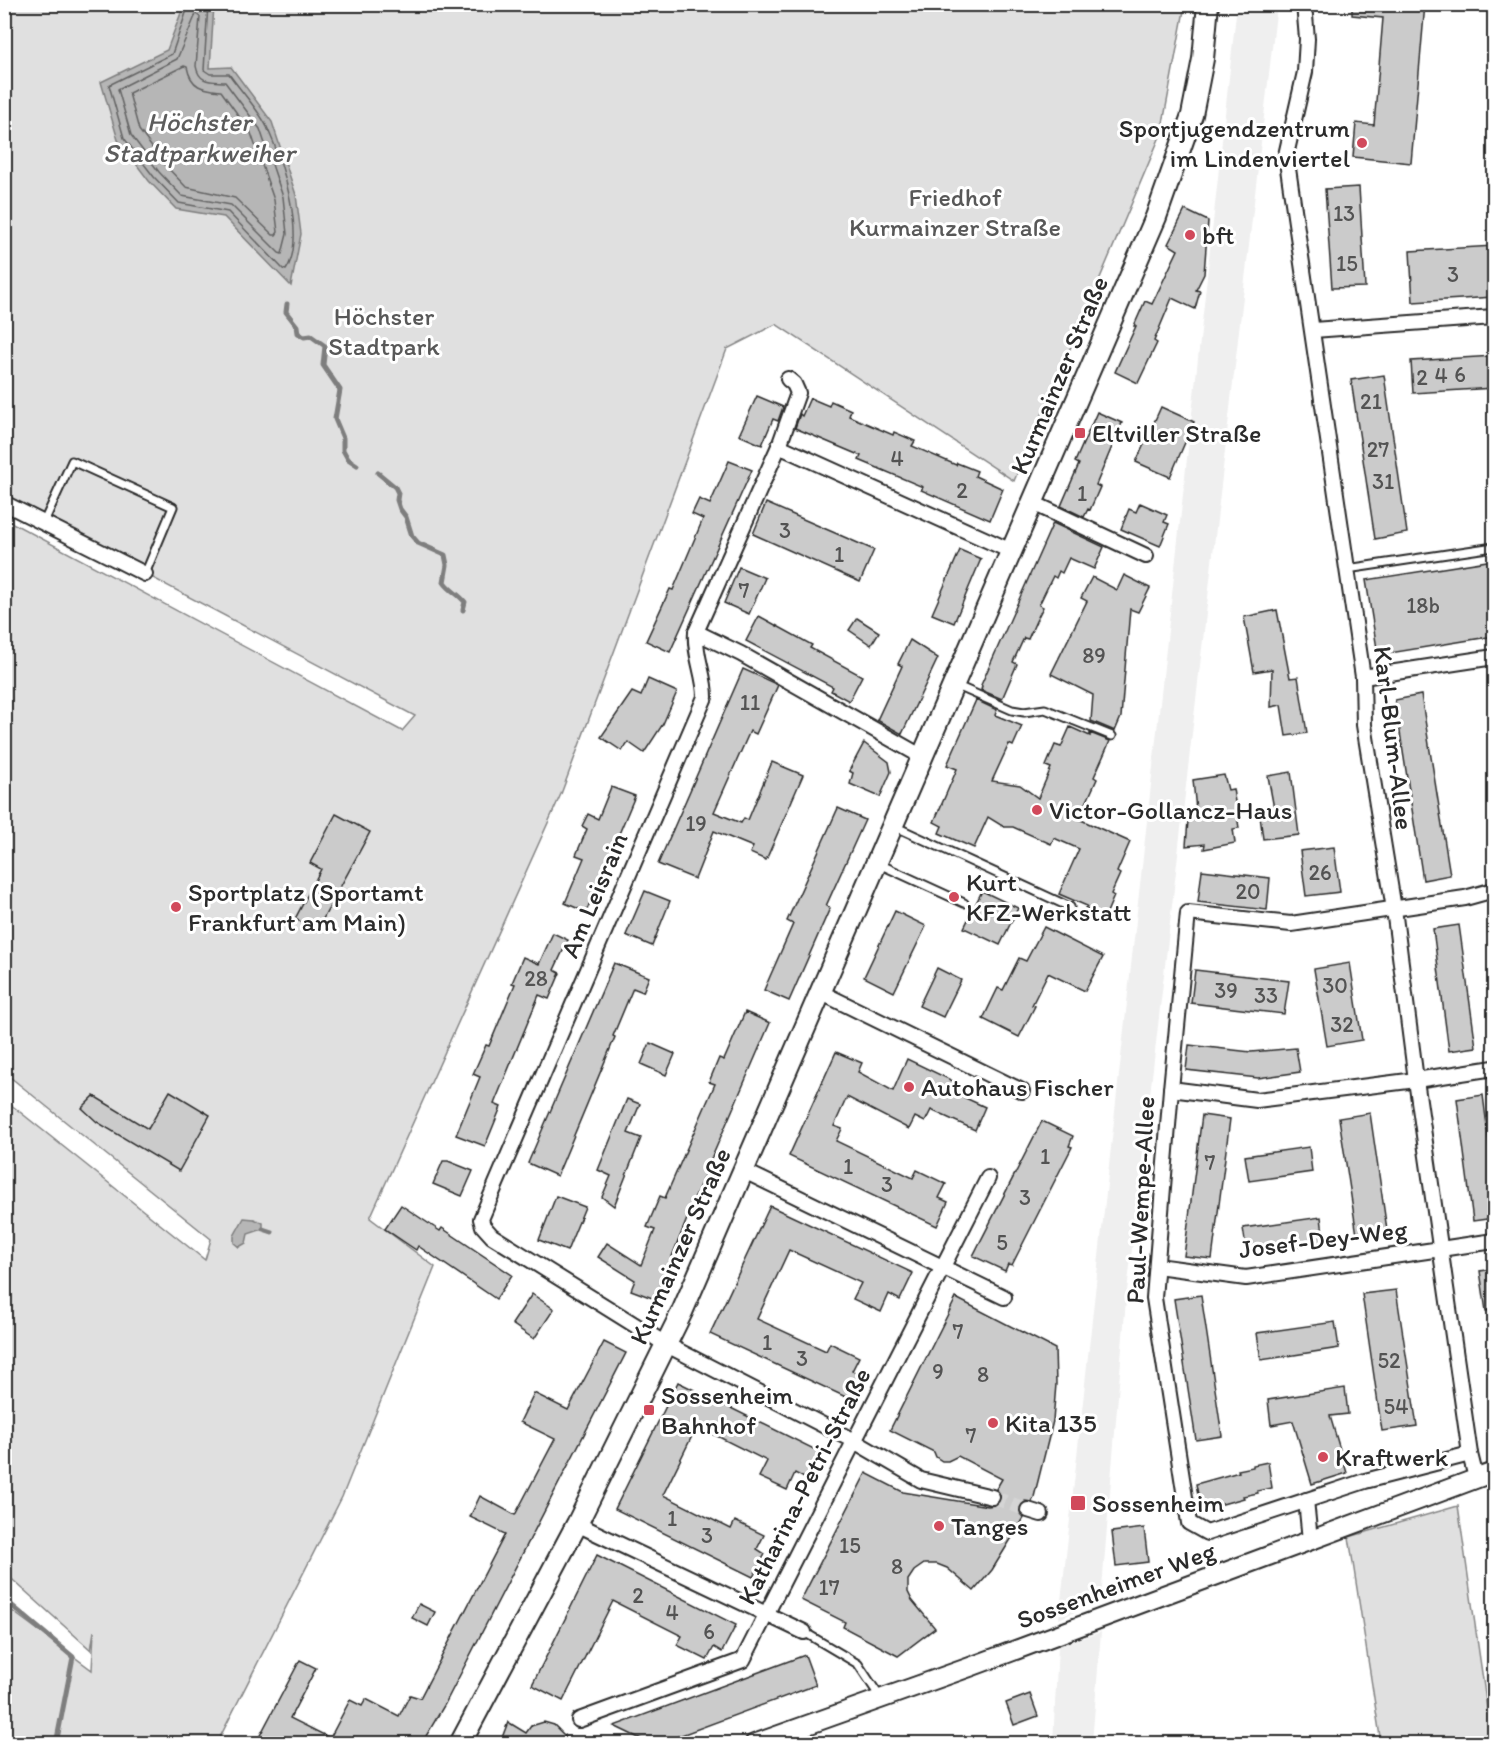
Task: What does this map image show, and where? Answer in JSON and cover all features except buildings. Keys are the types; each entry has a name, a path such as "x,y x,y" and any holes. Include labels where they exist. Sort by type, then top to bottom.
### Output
{"main road":[{"name":"Kurmainzer Straße","path":"460,1743 577,1524 667,1345 1152,228 1192,115 1203,59 1208,4"}],"street":[{"name":"Karl-Blum-Allee","path":"1304,4 1307,39 1305,72 1286,155 1363,677 1364,725 1394,909 1416,1080 1470,1454 1476,1478"},
{"path":"1313,330 1494,317"},
{"name":"Am Leisrain","path":"667,1345 492,1236 483,1226 481,1219 705,697 705,687 695,646 696,632 779,446 798,393 794,384 788,379"},
{"path":"779,446 1011,551"},
{"path":"4,503 145,574"},
{"path":"1033,503 1146,556"},
{"path":"696,632 741,654 921,756"},
{"path":"1363,677 1494,657"},
{"path":"1394,909 1466,898 1494,890"},
{"name":"Paul-Wempe-Allee","path":"1189,1523 1154,1298 1188,914 1291,924 1394,909"},
{"path":"820,992 1022,1091"},
{"path":"1171,1089 1257,1100 1494,1068"},
{"path":"742,1170 1004,1297"},
{"name":"Katharina-Petri-Straße","path":"579,1720 743,1660 988,1178"},
{"name":"Josef-Dey-Weg","path":"1157,1266 1246,1278 1494,1241"},
{"path":"667,1345 854,1441 921,1480 992,1497"},
{"name":"Sossenheimer Weg","path":"1189,1523 1207,1533 1365,1481 1470,1454"},
{"name":"Sossenheimer Weg","path":"754,1743 881,1699 1494,1472"},
{"path":"1306,1500 1310,1540"},
{"path":"577,1524 804,1632"}],"lane":[{"path":"43,524 72,461 173,507 145,574"},
{"path":"1347,569 1494,547"},
{"path":"953,684 1012,710 1024,712 1045,709 1113,736"},
{"path":"892,825 1070,907"},
{"path":"876,862 964,903"},
{"path":"804,1632 858,1664 881,1699"}],"shaded area":[{"path":"1237,5 1277,5 1126,1300 1101,1600 1059,1619"},
{"path":"1101,1632 1092,1743 1053,1743 1058,1646"}],"green space":[{"name":"Höchster Stadtpark","path":"5,5 1185,5 1161,134 1014,481 776,324 727,349 561,794 370,1218 435,1267 342,1497 217,1743 5,1743 4,1605 92,1670 94,1631 91,1650 5,1573 5,1100 205,1260 211,1239 5,1073 5,519 402,731 415,716 5,500"},
{"path":"1458,1506 1492,1743 1381,1743 1349,1537"}],"water":[{"name":"Höchster Stadtparkweiher","path":"184,5 214,5 210,68 231,67 272,122 296,195 301,234 291,286 224,217 176,209 149,181 118,140 101,82 167,50"},
{"path":"244,1218 263,1223 263,1229 248,1234 246,1243 239,1247 234,1243 234,1236"}],"waterway":[{"path":"287,304 286,312 297,326 298,333 304,337 311,336 325,346 323,365 340,390 335,419 343,438 343,450 348,459 357,465"},
{"path":"378,473 395,487 400,509 406,517 412,536 418,543 445,555 447,565 444,582 465,602 463,610"},
{"path":"263,1229 272,1232"},
{"path":"4,1599 73,1657 56,1744"}],"tunnel":[{"path":"992,1497 1028,1510"}],"place":[{"name":"Sportjugendzentrum im Lindenviertel","path":"1362,143"},
{"name":"bft","path":"1190,235"},
{"name":"Eltviller Straße","path":"1080,433"},
{"name":"Victor-Gollancz-Haus","path":"1037,810"},
{"name":"Kurt KFZ-Werkstatt","path":"954,897"},
{"name":"Sportplatz (Sportamt Frankfurt am Main)","path":"176,907"},
{"name":"Autohaus Fischer","path":"909,1087"},
{"name":"Sossenheim Bahnhof","path":"649,1410"},
{"name":"Kita 135","path":"993,1423"},
{"name":"Kraftwerk","path":"1323,1457"},
{"name":"Sossenheim","path":"1078,1503"},
{"name":"Tanges","path":"939,1526"}],"park label":[{"name":"Friedhof Kurmainzer Straße","path":"955,212"}]}
